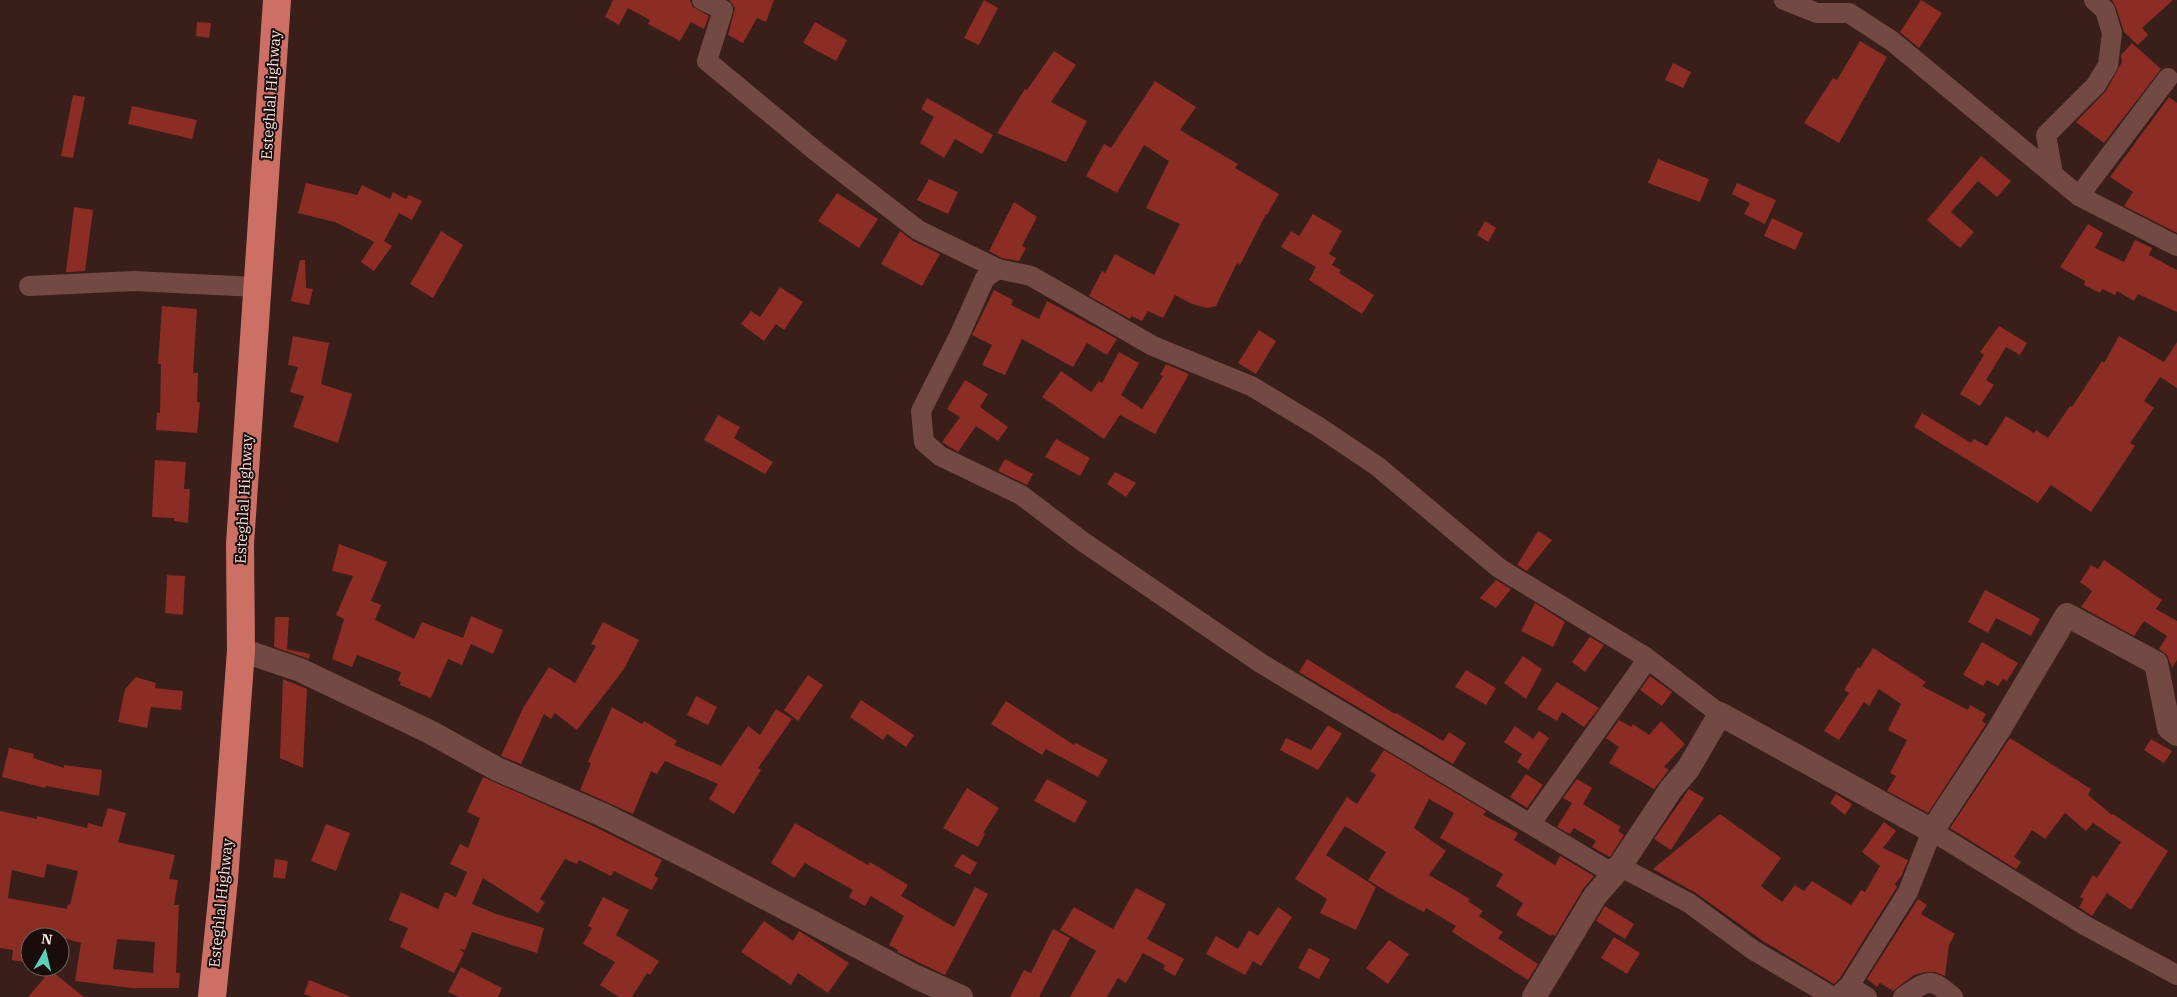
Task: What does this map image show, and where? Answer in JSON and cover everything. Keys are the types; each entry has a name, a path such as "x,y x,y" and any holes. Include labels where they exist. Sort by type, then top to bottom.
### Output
{"highway":[{"name":"Esteghlal Highway","path":"212,997 224,880 241,650 240,544 278,0"}],"street":[{"path":"702,0 723,10 707,61 818,153 918,230 998,269 1031,276 1153,346 1251,386 1319,427 1377,466 1499,568 1644,656 1720,714 1932,831 2086,926 2177,975"},
{"path":"1784,0 1817,13 1849,13 1892,41 2079,196 2177,246"},
{"path":"2053,174 2046,135 2096,85 2108,65 2112,33 2105,10 2094,0"},
{"path":"2079,196 2168,78"},
{"path":"998,269 985,278 959,336 921,412 924,442 940,456 1021,495 1082,541 1262,664 1607,870 1620,866 1689,904 1754,950 1840,993 1867,997"},
{"path":"30,286 134,281 257,287"},
{"path":"1840,993 1908,892 1932,831 1998,731 2067,615 2156,663 2169,728 2177,734"},
{"path":"241,650 300,670 430,732 497,769 603,815 703,865 916,978 961,997"},
{"path":"1531,823 1642,667 1644,656"},
{"path":"1534,997 1595,896 1620,866 1671,789 1688,769 1720,714"},
{"path":"1904,997 1921,984 1926,983 1942,987 1953,997"}],"building":[{"path":"613,0 690,0 693,7 709,16 704,29 691,22 680,41 648,24 650,20 628,8 619,25 605,17"},
{"path":"729,0 774,0 766,22 757,18 743,43 728,35 735,8"},
{"path":"984,0 998,8 979,45 964,38"},
{"path":"1921,0 1942,13 1919,48 1900,32"},
{"path":"2112,0 2173,0 2142,28 2148,35 2138,45 2124,32"},
{"path":"197,22 211,23 209,38 196,36"},
{"path":"815,22 847,40 836,61 803,43"},
{"path":"1860,41 1887,57 1839,143 1804,123 1833,78 1837,80"},
{"path":"2132,43 2161,69 2104,143 2076,122 2106,91 2122,62 2121,55"},
{"path":"1054,51 1076,65 1051,102 1087,121 1066,162 997,133 1025,89 1027,90"},
{"path":"1673,63 1691,72 1683,88 1665,80"},
{"path":"1155,81 1196,107 1180,130 1238,164 1235,168 1279,194 1266,214 1240,265 1237,263 1216,306 1207,308 1192,304 1175,295 1163,318 1148,311 1142,321 1131,316 1130,319 1089,296 1102,271 1105,273 1115,254 1154,275 1180,224 1146,208 1169,161 1144,145 1117,193 1086,176 1104,144 1111,148"},
{"path":"73,95 85,97 73,158 61,156"},
{"path":"2169,97 2177,103 2177,233 2124,206 2133,192 2110,177"},
{"path":"927,98 993,135 982,154 955,139 944,158 920,143 934,117 921,109"},
{"path":"132,106 197,120 192,139 128,124"},
{"path":"1981,156 2011,181 1997,197 1978,181 1951,212 1974,232 1960,248 1927,220"},
{"path":"1658,159 1709,179 1700,202 1648,183"},
{"path":"929,179 958,192 948,214 917,200"},
{"path":"306,183 357,195 362,185 390,199 393,192 406,199 409,195 422,201 412,220 399,213 384,241 392,246 374,271 361,262 374,242 335,222 298,213"},
{"path":"1737,183 1776,200 1765,224 1744,214 1750,203 1732,194"},
{"path":"837,193 878,219 859,248 818,221"},
{"path":"1014,202 1037,217 1022,246 1026,248 1019,261 1002,258 989,251"},
{"path":"74,207 93,210 85,271 66,272"},
{"path":"1313,214 1342,231 1329,254 1336,258 1332,265 1341,270 1339,273 1374,295 1362,314 1309,280 1316,267 1281,247 1291,231 1299,236"},
{"path":"1772,218 1803,233 1795,250 1764,236"},
{"path":"1485,221 1496,228 1488,242 1477,235"},
{"path":"2088,224 2103,233 2095,248 2124,262 2135,240 2152,248 2149,255 2177,270 2177,312 2138,294 2134,301 2117,291 2115,295 2102,289 2100,293 2084,285 2085,281 2060,267"},
{"path":"441,231 463,245 433,298 410,284"},
{"path":"900,231 913,241 940,254 922,286 881,264"},
{"path":"300,260 305,260 306,288 313,289 309,305 291,301"},
{"path":"780,287 803,302 784,330 776,324 764,341 741,324 751,311 760,317"},
{"path":"994,290 1013,300 1011,305 1039,319 1047,301 1117,339 1107,355 1087,343 1073,367 1022,339 1005,375 982,365 992,345 972,335"},
{"path":"162,306 197,309 193,373 198,373 197,402 200,402 197,433 156,430 157,413 160,413 161,364 158,364"},
{"path":"1999,326 2027,343 2020,355 2006,347 1986,380 1994,385 1980,406 1960,394 1984,355 1980,352"},
{"path":"1259,330 1276,341 1256,374 1238,363"},
{"path":"293,336 329,343 321,384 352,394 338,443 293,427 304,396 290,392 298,367 288,365"},
{"path":"2119,336 2164,362 2177,342 2177,388 2160,377 2144,401 2154,408 2130,443 2135,446 2091,512 2051,485 2038,503 1914,427 1922,413 1971,443 1974,439 1987,446 2006,416 2034,433 2036,430 2048,438 2070,406 2072,407 2102,361 2104,363"},
{"path":"1119,352 1139,363 1121,395 1142,409 1163,376 1160,375 1166,364 1189,374 1155,434 1120,415 1104,439 1042,397 1061,371 1091,392 1099,381 1102,383"},
{"path":"965,380 988,394 980,407 1008,427 998,441 976,426 958,452 942,442 960,417 947,409"},
{"path":"718,415 740,427 734,438 773,462 765,474 704,440"},
{"path":"1056,439 1090,458 1080,476 1045,457"},
{"path":"1005,459 1033,474 1027,485 998,471"},
{"path":"155,460 186,462 184,489 190,489 188,523 174,521 174,518 152,517"},
{"path":"1115,472 1136,483 1126,497 1107,484"},
{"path":"1538,531 1552,540 1527,571 1517,565"},
{"path":"339,544 387,562 371,601 381,605 375,620 414,639 422,622 463,638 471,616 503,630 493,654 471,644 462,665 448,659 431,698 400,685 401,682 398,680 401,672 357,655 352,667 332,659 344,619 336,615 353,576 332,571"},
{"path":"2104,560 2162,600 2156,609 2177,621 2177,660 2172,668 2167,655 2159,649 2167,636 2144,621 2134,636 2081,607 2092,591 2080,582 2091,565 2098,569"},
{"path":"167,575 185,576 183,615 165,613"},
{"path":"1496,580 1511,589 1496,608 1480,598"},
{"path":"1985,590 2040,619 2031,636 1996,618 1988,633 1968,622"},
{"path":"1535,603 1565,622 1553,647 1521,631"},
{"path":"275,617 289,617 287,649 310,654 309,659 274,647"},
{"path":"603,622 639,640 624,669 577,730 555,713 551,719 544,714 521,764 501,756 523,708 549,667 575,683 596,646 591,644"},
{"path":"1590,637 1604,645 1585,672 1572,662"},
{"path":"1982,642 2018,663 2007,681 2003,679 1998,686 1987,680 1983,686 1963,675"},
{"path":"1873,648 1926,682 1922,686 1968,710 1970,705 1986,714 1982,721 1986,724 1928,813 1887,791 1896,776 1890,773 1907,740 1888,730 1901,704 1879,689 1869,706 1864,702 1839,740 1824,731 1849,693 1844,690 1858,667 1860,668"},
{"path":"1523,656 1542,669 1526,699 1504,683"},
{"path":"1307,659 1395,714 1443,741 1449,732 1466,743 1453,764 1299,672"},
{"path":"1466,670 1496,688 1486,705 1455,687"},
{"path":"808,675 823,685 798,721 784,710"},
{"path":"1650,676 1672,692 1662,706 1640,690"},
{"path":"136,677 156,683 155,688 183,691 181,710 151,707 147,728 118,722 125,689"},
{"path":"283,679 307,689 303,768 280,758"},
{"path":"1557,682 1599,708 1584,727 1562,712 1557,721 1537,709"},
{"path":"696,696 717,707 708,725 687,715"},
{"path":"861,700 914,735 906,747 887,734 883,740 850,717"},
{"path":"1006,701 1074,745 1076,743 1108,760 1098,777 1046,749 1042,755 991,724"},
{"path":"612,707 642,724 644,721 677,741 674,745 721,766 748,726 760,735 776,709 792,719 758,768 761,770 734,814 709,799 718,784 665,761 657,774 651,771 633,814 580,790 591,763 588,762"},
{"path":"1619,720 1631,727 1633,724 1649,735 1661,721 1685,744 1664,767 1669,770 1654,789 1609,763 1619,747 1606,738"},
{"path":"1328,725 1342,734 1318,770 1280,750 1286,738 1311,750"},
{"path":"1515,726 1533,739 1539,731 1549,738 1528,770 1517,762 1522,754 1504,742"},
{"path":"2010,738 2091,789 2088,795 2112,815 2168,851 2131,910 2107,893 2092,916 2079,907 2084,899 2080,897 2093,875 2097,878 2121,842 2093,823 2086,831 2065,813 2045,839 2032,830 2014,857 2021,862 2016,869 1950,828"},
{"path":"2151,739 2172,751 2164,763 2144,750"},
{"path":"9,748 34,754 33,758 64,768 64,765 102,770 99,796 46,786 45,788 2,777"},
{"path":"1384,750 1486,811 1483,815 1518,833 1514,840 1555,865 1560,856 1594,876 1583,889 1555,936 1552,934 1551,936 1516,915 1523,903 1496,886 1503,874 1440,838 1454,813 1429,799 1414,828 1446,851 1429,875 1470,899 1468,901 1483,911 1479,916 1503,932 1498,938 1538,964 1528,980 1452,932 1456,926 1426,908 1424,912 1397,898 1368,880 1386,852 1345,826 1326,855 1376,887 1356,930 1320,913 1327,899 1295,879 1347,797 1357,804 1376,775 1370,771"},
{"path":"1526,774 1543,785 1527,808 1510,797"},
{"path":"483,777 591,825 662,860 654,876 658,878 652,890 614,871 611,876 579,860 577,864 565,859 540,899 545,902 538,913 483,878 472,904 496,914 544,928 537,953 472,932 465,950 460,949 464,953 454,973 400,947 408,928 389,920 401,892 438,909 445,892 456,897 467,872 450,864 460,844 468,848 480,818 467,812"},
{"path":"1047,779 1087,801 1075,823 1034,801"},
{"path":"1577,779 1592,788 1583,804 1621,827 1618,831 1624,835 1610,857 1592,847 1596,841 1574,828 1570,834 1557,827 1572,803 1563,798"},
{"path":"967,788 999,808 983,833 985,834 978,847 943,828"},
{"path":"1689,789 1704,798 1671,850 1654,839"},
{"path":"1836,794 1852,804 1845,815 1830,803"},
{"path":"108,808 126,813 118,842 175,855 169,879 178,880 174,905 179,905 176,973 180,973 179,988 131,988 75,981 81,943 70,940 70,927 20,927 20,961 12,960 13,950 0,948 0,811 37,819 37,816 87,828 88,823 102,827","holes":["47,864 78,871 70,905 68,904 67,909 8,898 12,870 44,878","117,939 155,942 153,973 113,969"]},
{"path":"1720,814 1781,858 1761,886 1782,902 1795,885 1804,891 1812,881 1851,905 1861,890 1865,892 1880,866 1862,852 1884,822 1896,831 1883,848 1908,860 1902,875 1895,884 1897,887 1840,978 1834,984 1763,941 1696,893 1653,869"},
{"path":"795,823 868,865 870,862 908,885 901,896 954,927 975,887 988,894 945,975 897,952 898,950 889,945 904,916 871,896 865,906 849,897 853,890 805,863 794,878 771,863"},
{"path":"326,824 350,833 336,871 311,861"},
{"path":"962,854 977,863 970,875 954,866"},
{"path":"275,859 288,861 285,879 273,877"},
{"path":"1136,888 1166,904 1147,939 1184,959 1175,976 1163,969 1165,965 1143,953 1126,983 1118,978 1107,997 1070,997 1096,951 1060,930 1074,907 1113,929"},
{"path":"603,897 629,910 616,935 659,961 650,975 647,973 632,997 619,997 600,985 615,962 583,944 592,928 588,926"},
{"path":"1918,899 1927,905 1921,914 1955,934 1949,945 1945,976 1935,972 1925,972 1914,975 1893,991 1880,983 1877,987 1867,979"},
{"path":"1605,906 1634,924 1625,939 1596,921"},
{"path":"1278,907 1292,917 1261,966 1253,961 1245,975 1206,954 1216,936 1238,949 1249,930 1258,936"},
{"path":"764,921 793,941 799,931 849,963 828,993 798,973 791,985 741,952"},
{"path":"1053,929 1070,938 1039,997 1010,997 1024,970 1031,973"},
{"path":"1614,937 1640,953 1627,974 1601,958"},
{"path":"1389,940 1409,954 1388,984 1366,968"},
{"path":"1309,948 1330,959 1319,979 1298,968"},
{"path":"461,967 502,988 498,997 459,997 448,992"},
{"path":"45,977 59,977 84,997 28,997"},
{"path":"309,980 349,997 312,997 304,994"}]}
